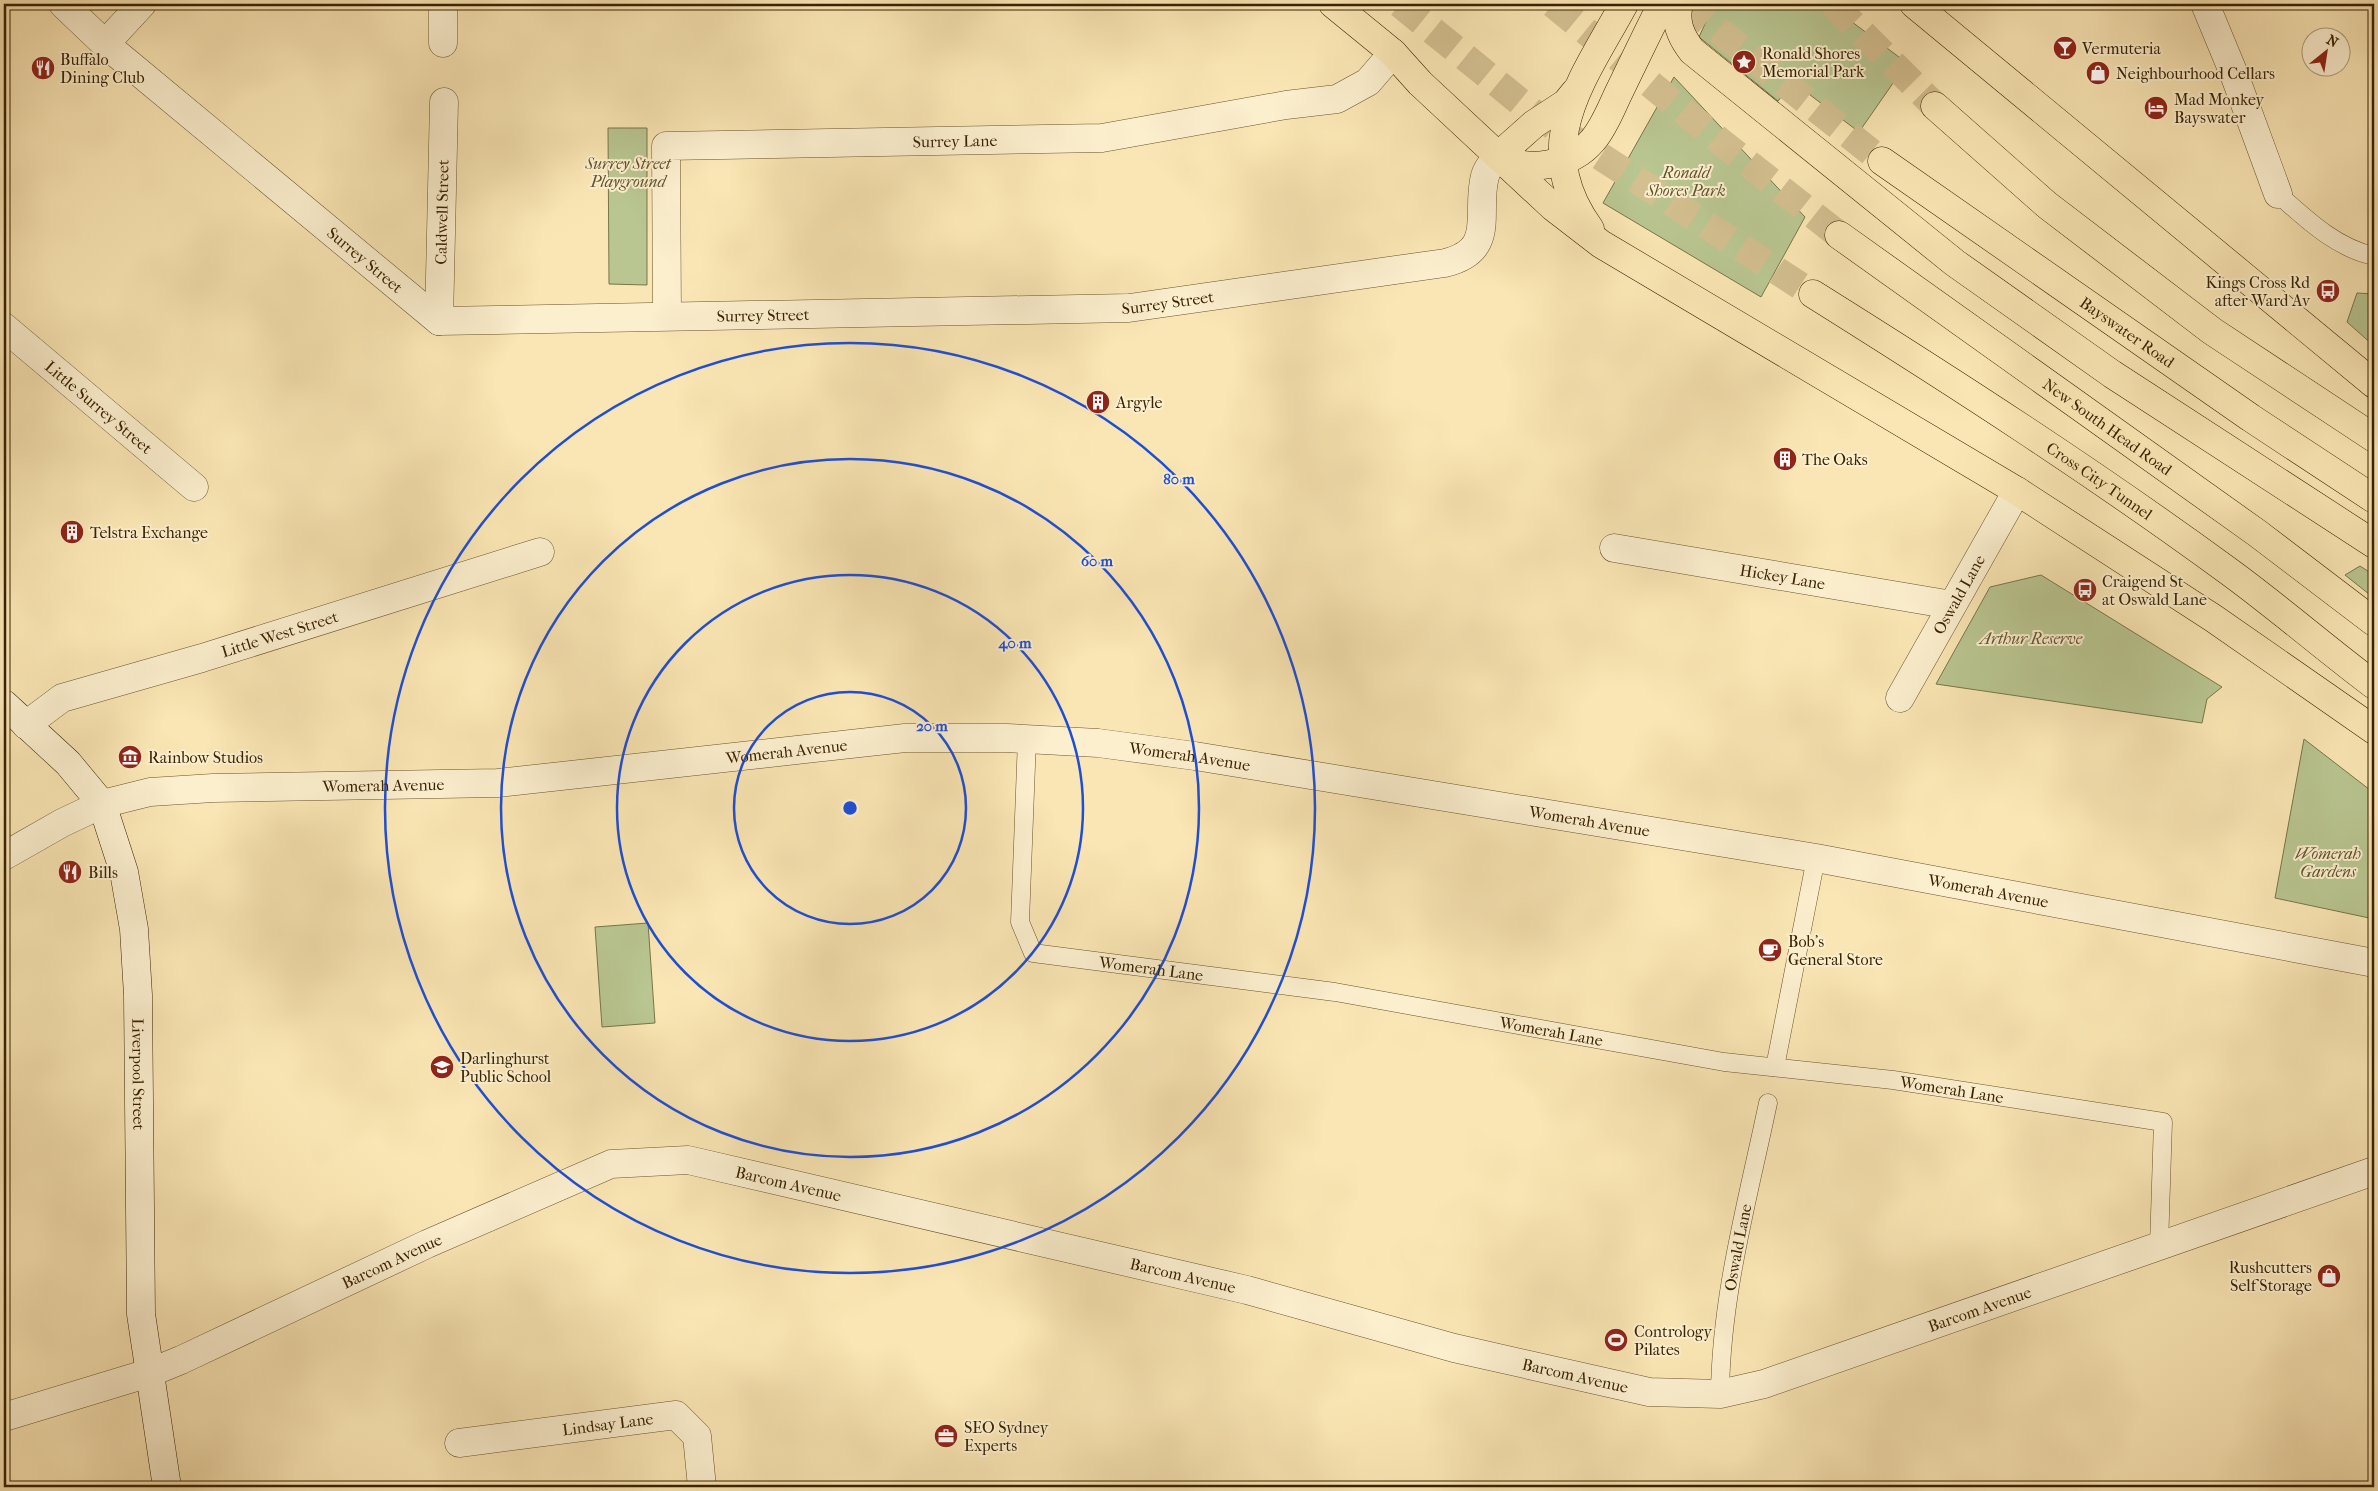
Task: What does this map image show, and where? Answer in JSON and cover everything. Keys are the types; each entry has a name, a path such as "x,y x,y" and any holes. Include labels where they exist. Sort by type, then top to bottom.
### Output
{"main road":[{"path":"1333,4 1393,53 1420,83 1553,207 1601,244 2016,491 2213,618 2374,730"},
{"path":"1601,244 1574,202 1567,186 1563,160 1564,127 1578,88 1624,4"},
{"path":"1498,156 1514,164 1527,165 1563,160 1580,152 1593,140 1612,106 1662,4"},
{"path":"1679,4 1677,18 1681,34 1692,51 1955,263 2112,374 2374,544"},
{"path":"1914,4 2374,384"},
{"path":"1498,156 1534,124 1566,103 1578,88"},
{"path":"1935,106 2048,204 2212,331 2374,438"},
{"name":"Bayswater Road","path":"1882,160 2250,418 2374,499"},
{"name":"New South Head Road","path":"1839,234 2257,533 2374,622"},
{"name":"Cross City Tunnel","path":"1813,294 1942,375 2095,478 2231,574 2374,685"}],"street":[{"name":"Surrey Street","path":"63,4 105,44 440,322 1129,308 1445,263 1462,256 1477,243 1483,224 1485,175 1498,156"},
{"path":"105,44 142,4"},
{"path":"443,4 443,43"},
{"path":"2205,4 2227,57 2278,194"},
{"path":"2220,4 2227,57"},
{"name":"Surrey Lane","path":"667,316 666,146 1102,138 1286,105 1337,99 1368,82 1393,53"},
{"name":"Caldwell Street","path":"440,322 444,102"},
{"name":"Little Surrey Street","path":"4,327 194,487"},
{"name":"Oswald Lane","path":"1900,698 2016,491"},
{"name":"Hickey Lane","path":"1614,548 1952,605"},
{"name":"Little West Street","path":"26,725 62,698 202,658 540,552"},
{"name":"Liverpool Street","path":"4,704 68,763 102,804 124,872 134,929 138,995 141,1314 167,1487"},
{"name":"Womerah Avenue","path":"4,856 62,823 102,804 150,792 213,788 498,783 905,738 1027,739 1098,743 1195,756 1816,858 2374,964"},
{"name":"Barcom Avenue","path":"4,1417 149,1373 186,1358 427,1244 611,1164 688,1160 1247,1290 1454,1348 1649,1392 1720,1394 1764,1384 2374,1171"},
{"name":"Lindsay Lane","path":"459,1443 676,1415 697,1436 702,1487"}],"lane":[{"path":"2278,194 2321,231 2345,245 2374,256"},
{"name":"Womerah Lane","path":"1027,739 1020,922 1033,953 1334,992 1724,1062 1893,1080 2163,1122 2159,1246"},
{"path":"1776,1068 1816,858"},
{"name":"Oswald Lane","path":"1720,1394 1720,1366 1728,1292 1768,1103"}],"green space":[{"path":"1714,4 1828,4 1907,63 1859,132 1793,82 1778,101 1699,37"},
{"name":"Ronald Shores Park","path":"1674,77 1805,217 1761,297 1603,203"},
{"name":"Surrey Street Playground","path":"608,128 647,128 647,285 609,284"},
{"path":"2357,293 2374,294 2374,346 2347,322"},
{"path":"2360,566 2374,575 2374,598 2345,575"},
{"name":"Arthur Reserve","path":"2041,575 2222,687 2207,699 2202,723 1936,684 1990,587"},
{"name":"Womerah Gardens","path":"2304,739 2374,793 2374,919 2275,898"},
{"path":"648,923 655,1023 602,1027 595,927"}],"tunnel":[{"path":"1400,4 1535,114 1813,294"},
{"path":"1553,4 1721,142 1839,235"},
{"path":"1685,4 1882,161"},
{"path":"1833,4 1935,106"}],"place":[{"name":"Vermuteria","path":"2065,48"},
{"name":"Ronald Shores Memorial Park","path":"1744,62"},
{"name":"Buffalo Dining Club","path":"43,68"},
{"name":"Neighbourhood Cellars","path":"2098,73"},
{"name":"Mad Monkey Bayswater","path":"2156,108"},
{"name":"Kings Cross Rd after Ward Av","path":"2328,291"},
{"name":"Argyle","path":"1098,402"},
{"name":"The Oaks","path":"1785,459"},
{"name":"Telstra Exchange","path":"72,532"},
{"name":"Craigend St at Oswald Lane","path":"2085,590"},
{"name":"Rainbow Studios","path":"130,757"},
{"name":"Bills","path":"70,872"},
{"name":"Bob’s General Store","path":"1770,950"},
{"name":"Darlinghurst Public School","path":"442,1067"},
{"name":"Rushcutters Self Storage","path":"2329,1276"},
{"name":"Contrology Pilates","path":"1616,1340"},
{"name":"SEO Sydney Experts","path":"946,1436"}]}
